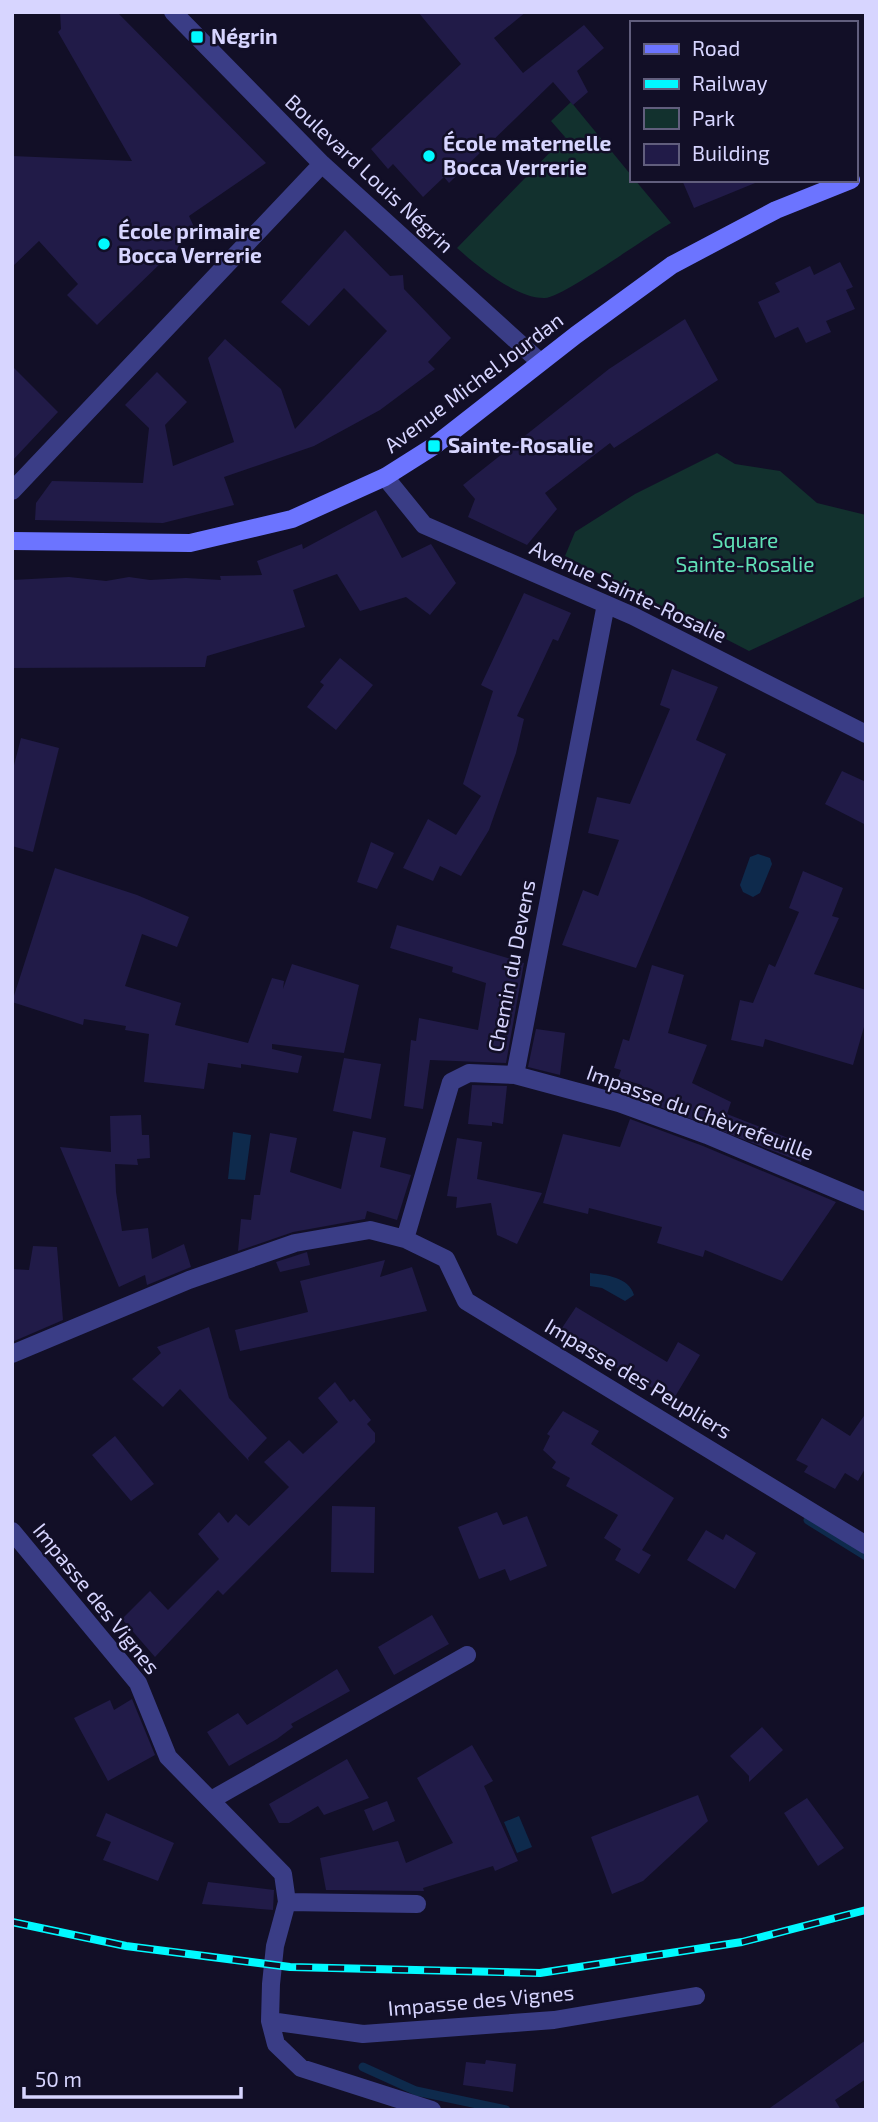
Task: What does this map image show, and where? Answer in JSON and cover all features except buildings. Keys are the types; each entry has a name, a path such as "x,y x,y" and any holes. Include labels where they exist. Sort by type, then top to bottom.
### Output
{"street":[{"name":"Boulevard Louis Négrin","path":"173,12 322,164 540,362"},
{"path":"12,491 322,164"},
{"name":"Avenue Michel Jourdan","path":"12,541 190,543 292,519 385,477 445,439 540,362 673,265 776,210 846,182"},
{"name":"Avenue Sainte-Rosalie","path":"385,477 424,525 606,604 866,734"},
{"name":"Chemin du Devens","path":"405,1238 451,1082 469,1073 515,1075 606,604"},
{"name":"Impasse du Chèvrefeuille","path":"515,1075 644,1112 866,1202"},
{"path":"12,1354 189,1280 295,1243 370,1230 405,1238"},
{"name":"Impasse des Peupliers","path":"405,1238 446,1259 466,1301 866,1545"},
{"name":"Impasse des Vignes","path":"12,1531 138,1683 168,1757 283,1874 287,1902"},
{"path":"211,1800 467,1655"},
{"path":"417,1904 287,1902 275,1946 270,2021 276,2043 301,2068 432,2110"},
{"name":"Impasse des Vignes","path":"270,2021 363,2034 554,2020 696,1996"}],"green space":[{"path":"571,102 630,174 630,182 637,182 671,223 569,288 545,298 534,297 510,287 475,264 457,248 565,137 551,121"},
{"name":"Square Sainte-Rosalie","path":"717,453 735,464 780,471 817,503 866,515 866,596 749,651 565,556 575,532 635,494"}],"water":[{"path":"758,854 770,858 772,864 760,893 753,897 743,892 740,885 750,857"},
{"path":"233,1132 251,1135 245,1180 228,1179"},
{"path":"590,1273 622,1281 634,1295 625,1301 602,1288 590,1286"},
{"path":"519,1816 532,1847 517,1853 504,1822"}],"waterway":[{"path":"808,1520 866,1556"},
{"path":"363,2067 416,2091 506,2110"}],"railway":[{"path":"12,1922 126,1946 290,1967 540,1973 742,1942 866,1910"}],"place":[{"name":"Négrin","path":"197,37"},
{"name":"École maternelle Bocca Verrerie","path":"429,156"},
{"name":"École primaire Bocca Verrerie","path":"104,244"},
{"name":"Sainte-Rosalie","path":"434,446"}]}
